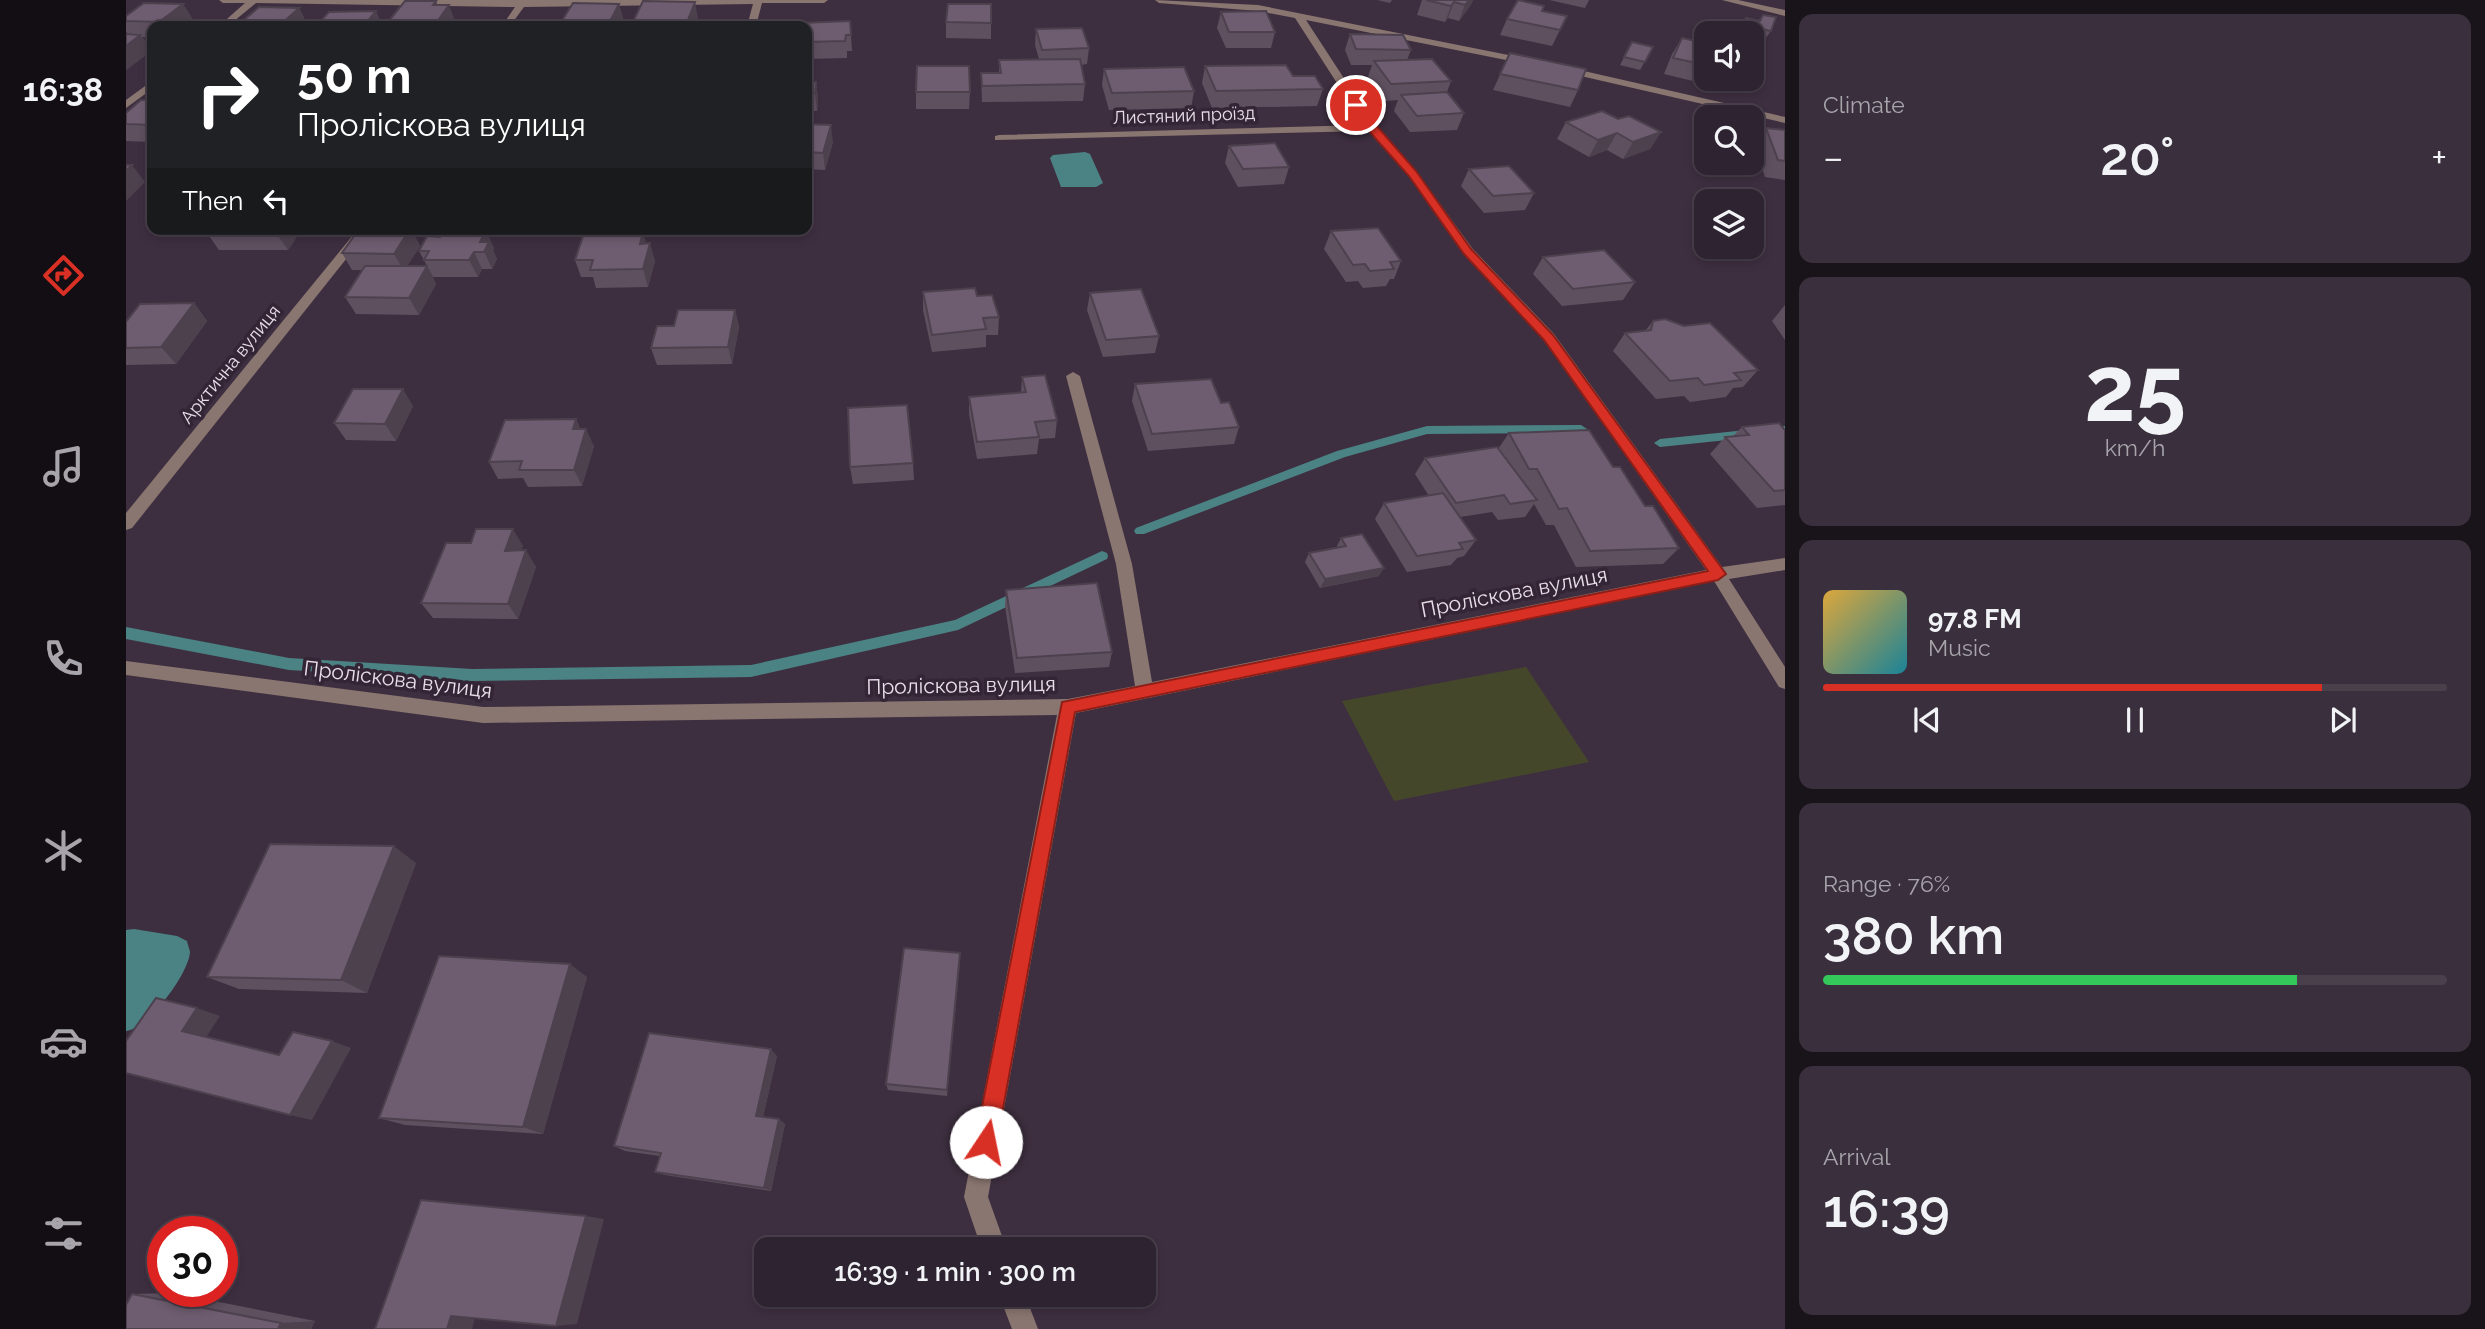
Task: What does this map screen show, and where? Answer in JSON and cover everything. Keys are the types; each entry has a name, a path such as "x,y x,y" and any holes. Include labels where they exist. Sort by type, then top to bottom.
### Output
{"street":[{"path":"223,0 824,0"},
{"path":"229,21 254,0"},
{"path":"1158,0 1258,8 1544,65"},
{"path":"1726,0 1785,13"},
{"path":"509,21 522,2"},
{"path":"753,21 758,2"},
{"path":"1298,15 1371,128 1412,173 1468,251 1549,337 1718,574 1785,682"},
{"path":"1556,67 1785,120"},
{"path":"126,105 147,88"},
{"name":"Листяний проїзд","path":"999,138 1371,128"},
{"name":"Арктична вулиця","path":"126,524 359,235"},
{"path":"1073,376 1124,564 1145,691"},
{"name":"Проліскова вулиця","path":"126,668 483,715 1068,707 1718,574 1785,564"},
{"path":"990,1237 976,1197 1068,707"},
{"path":"1016,1307 1024,1329"}],"shaded area":[{"path":"1085,152 1090,154 1103,183 1096,187 1061,187 1050,158 1053,155"},
{"path":"1526,667 1589,762 1394,801 1342,701"},
{"path":"126,930 177,936 187,941 190,952 183,973 166,999 145,1021 126,1031"}],"building":[{"path":"1426,0 1469,0 1465,5 1454,2 1451,6"},
{"path":"1518,0 1544,6 1542,11 1567,16 1560,30 1507,19"},
{"path":"405,1 436,1 433,5 449,5 438,21 389,21"},
{"path":"643,1 695,2 688,20 695,19 694,21 633,21"},
{"path":"144,3 183,4 160,21 126,21 126,16"},
{"path":"573,3 619,4 610,21 562,21"},
{"path":"948,4 991,4 991,23 946,22"},
{"path":"259,7 299,8 285,21 243,21"},
{"path":"376,11 368,21 321,21 329,12"},
{"path":"1266,11 1275,32 1229,32 1221,12"},
{"path":"1763,15 1776,17 1771,31 1764,30 1764,21 1760,21"},
{"path":"850,21 851,35 846,35 845,41 812,42 812,23"},
{"path":"1082,28 1089,48 1042,50 1036,29"},
{"path":"126,34 140,35 126,46"},
{"path":"1350,34 1403,35 1411,50 1356,49"},
{"path":"1682,38 1694,40 1694,62 1673,58"},
{"path":"1632,42 1653,47 1645,62 1624,57"},
{"path":"1510,53 1586,69 1578,90 1500,74"},
{"path":"1080,59 1085,84 982,86 981,73 1001,73 999,60"},
{"path":"1432,59 1451,81 1391,84 1374,61"},
{"path":"1286,65 1293,76 1315,76 1323,89 1216,91 1205,66"},
{"path":"917,66 969,66 970,92 916,92"},
{"path":"1184,67 1194,91 1112,93 1104,69"},
{"path":"812,82 816,82 815,94 812,94"},
{"path":"1447,92 1464,113 1417,116 1401,95"},
{"path":"141,100 147,100 147,125 126,124 126,113"},
{"path":"1602,111 1618,119 1629,116 1661,132 1633,142 1617,133 1598,140 1566,122"},
{"path":"812,124 831,125 823,153 812,152"},
{"path":"1766,128 1785,130 1785,161 1778,160"},
{"path":"1275,143 1289,167 1243,169 1229,146"},
{"path":"1509,166 1534,193 1493,196 1469,169"},
{"path":"1378,228 1401,261 1390,262 1394,269 1370,271 1365,264 1353,265 1331,231"},
{"path":"355,235 406,235 394,254 342,253"},
{"path":"484,235 480,242 489,242 484,252 474,252 469,260 424,260 429,251 419,251 427,236"},
{"path":"583,235 642,235 640,244 650,243 643,269 590,270 593,260 575,260"},
{"path":"1604,250 1635,282 1573,289 1543,257"},
{"path":"365,266 427,266 409,298 345,297"},
{"path":"975,288 977,296 992,295 999,317 983,318 986,329 932,335 923,292"},
{"path":"1141,289 1159,336 1106,340 1090,293"},
{"path":"194,303 161,347 126,348 126,322 140,304"},
{"path":"678,310 735,310 728,347 651,348 657,326 674,326"},
{"path":"1665,319 1684,326 1710,323 1758,370 1734,373 1741,380 1704,385 1698,378 1670,381 1625,333 1651,330 1653,321"},
{"path":"1045,375 1057,420 1035,422 1039,437 977,442 969,397 1026,392 1022,377"},
{"path":"1211,379 1221,403 1229,402 1239,427 1152,434 1135,384"},
{"path":"353,389 403,389 385,424 334,423"},
{"path":"907,405 913,463 850,467 848,408"},
{"path":"576,419 573,429 586,429 574,470 519,470 522,461 489,462 505,420"},
{"path":"1779,423 1785,430 1785,490 1774,491 1725,437 1749,435 1742,427"},
{"path":"1589,430 1613,467 1620,467 1645,506 1653,506 1679,548 1590,551 1567,508 1559,509 1537,469 1529,469 1509,433"},
{"path":"1497,447 1537,500 1510,504 1504,495 1456,503 1425,458"},
{"path":"1443,493 1476,540 1459,543 1463,549 1417,556 1384,503"},
{"path":"476,529 513,529 505,551 526,550 508,604 421,603 446,543 471,543"},
{"path":"1362,534 1384,568 1325,579 1309,553 1346,546 1341,538"},
{"path":"1097,583 1112,652 1017,658 1006,590"},
{"path":"270,844 394,846 341,980 207,977"},
{"path":"904,948 960,953 947,1090 886,1084"},
{"path":"439,956 570,964 523,1127 379,1118"},
{"path":"156,998 197,1008 182,1031 279,1055 293,1032 332,1041 290,1115 126,1073 126,1041"},
{"path":"649,1033 771,1049 756,1116 779,1119 764,1188 655,1172 661,1153 614,1146"},
{"path":"421,1200 586,1216 556,1326 451,1316 447,1329 375,1329"},
{"path":"132,1294 147,1297 147,1307 199,1307 281,1323 278,1329 126,1329 126,1305"}],"waterway":[{"path":"1140,531 1341,454 1427,430 1581,429"},
{"path":"1660,443 1785,430"},
{"path":"126,633 289,664 472,675 751,671 958,625 1102,556"}],"route":[{"path":"986,1142 1068,707 1718,574 1591,400 1549,337 1468,251 1412,173 1371,128 1356,105"}]}
